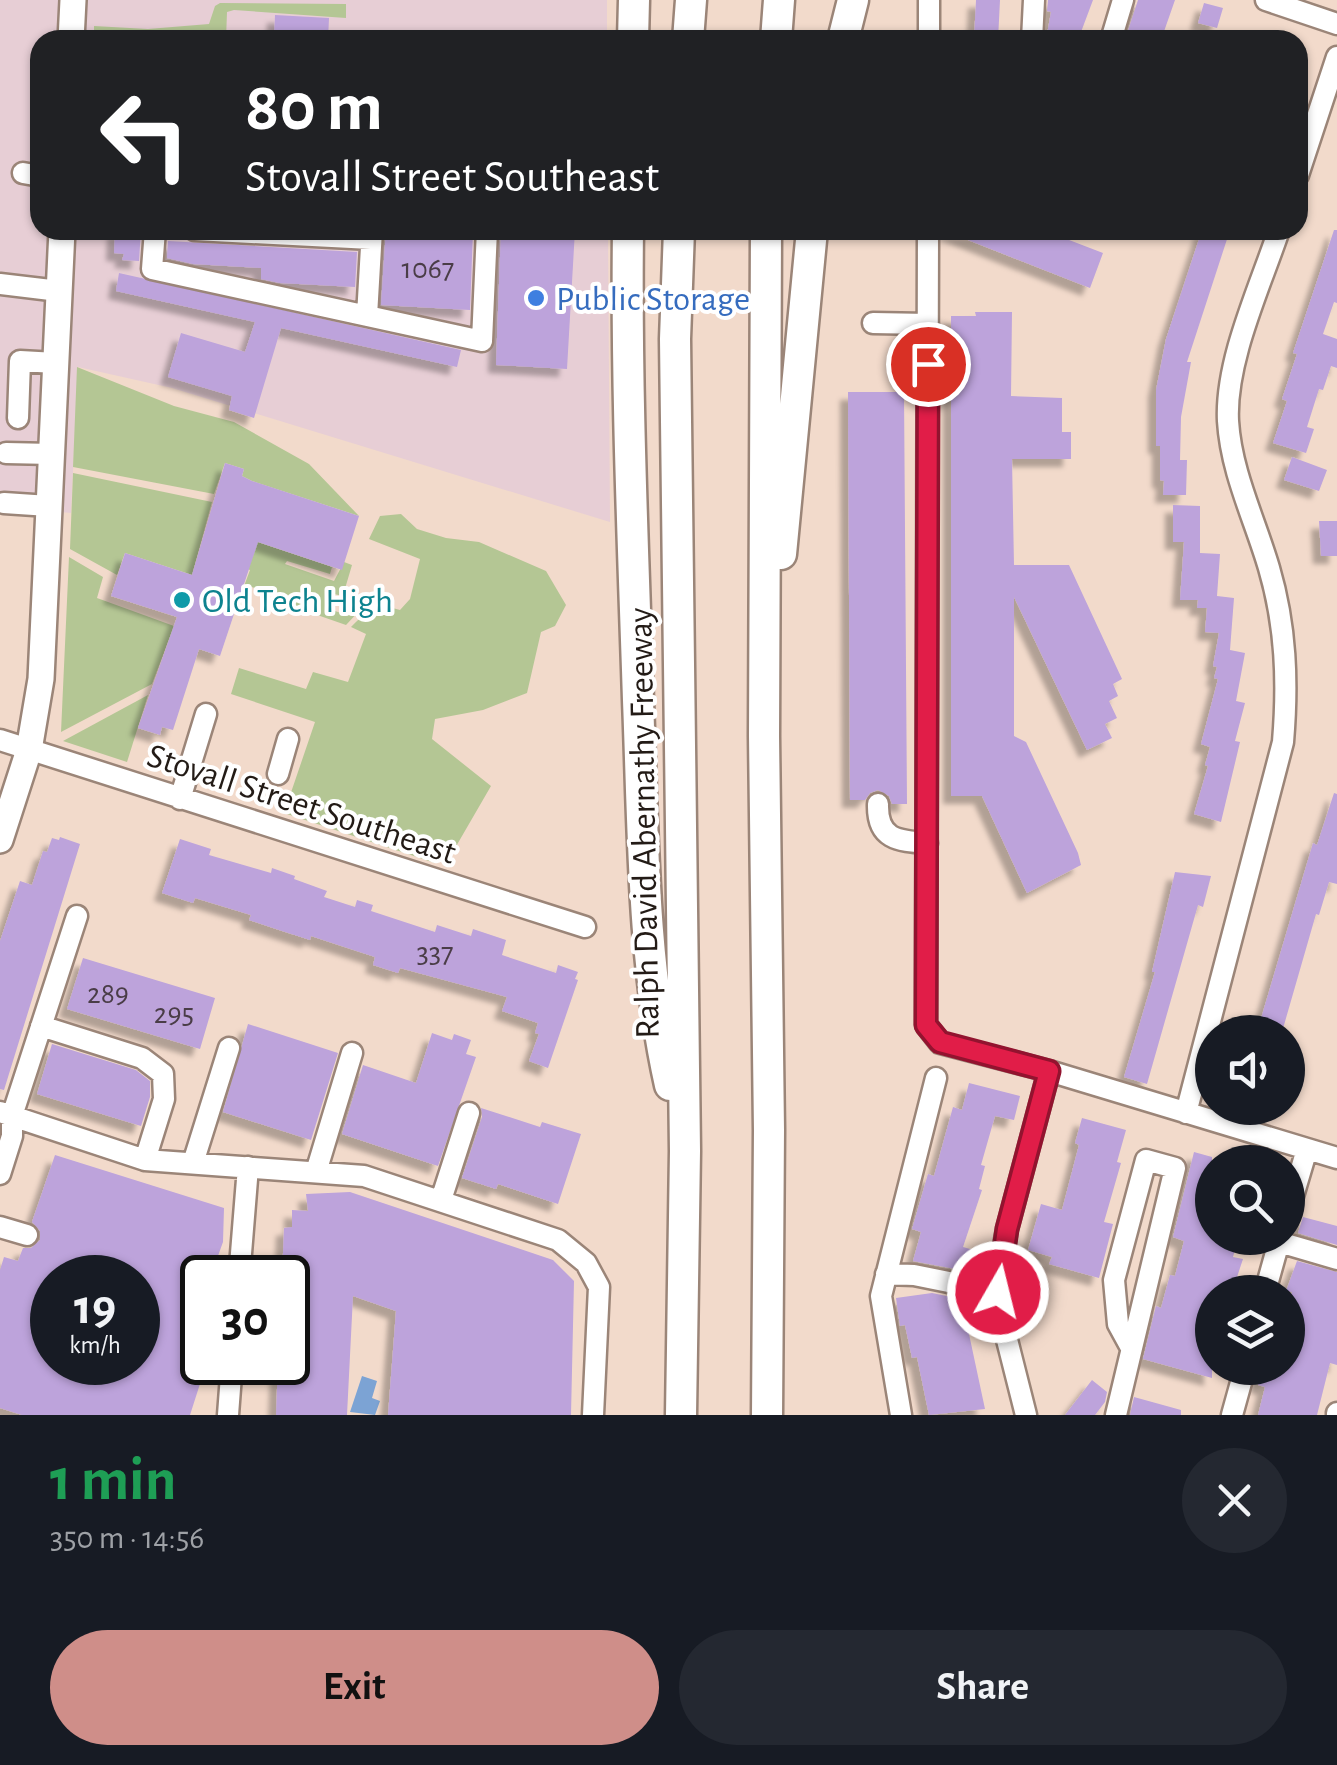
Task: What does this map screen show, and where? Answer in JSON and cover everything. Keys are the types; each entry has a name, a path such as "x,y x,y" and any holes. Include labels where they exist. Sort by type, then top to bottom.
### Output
{"highway":[{"path":"633,30 634,0"},
{"path":"689,30 691,0"},
{"path":"777,30 779,0"},
{"path":"845,30 852,0"},
{"path":"628,240 630,444 643,835 657,1009 684,1150"},
{"name":"Ralph David Abernathy Freeway","path":"679,240 675,339 684,1150 681,1415"},
{"path":"766,240 764,736 770,1130 767,1415"},
{"path":"764,736 811,240"}],"main road":[{"path":"72,30 73,0"},
{"path":"0,840 29,750 41,679 62,240"}],"street":[{"path":"929,0 929,30"},
{"path":"1032,30 1034,0"},
{"path":"1114,30 1123,0"},
{"path":"1266,0 1337,24"},
{"path":"1308,145 1337,57"},
{"path":"154,240 152,269 482,340 486,240"},
{"path":"368,316 372,240"},
{"path":"928,240 926,1025 940,1042 1337,1158"},
{"path":"1186,1113 1283,742 1287,696 1280,606 1232,454 1228,420 1229,388 1236,358 1276,240"},
{"path":"0,284 59,292"},
{"path":"873,324 928,324"},
{"path":"18,418 20,361 56,363"},
{"path":"6,454 52,454"},
{"path":"4,503 49,506"},
{"path":"180,799 206,714"},
{"path":"278,774 288,739"},
{"name":"Stovall Street Southeast","path":"0,740 585,928"},
{"path":"878,804 878,820 886,833 906,842 927,843"},
{"path":"0,1174 12,1136 6,1114 41,1026 77,916"},
{"path":"41,1026 142,1058 163,1074 164,1099 145,1160"},
{"path":"193,1163 230,1048"},
{"path":"316,1172 352,1053"},
{"path":"1026,1415 998,1292 1007,1229 1049,1071"},
{"path":"901,1415 881,1296 936,1078"},
{"path":"440,1200 469,1112"},
{"path":"6,1114 145,1160 364,1176 558,1240 586,1264 599,1287 593,1415"},
{"path":"1305,1156 1307,1149"},
{"path":"1116,1415 1175,1168 1146,1160 1114,1280 1118,1324 1130,1346"},
{"path":"241,1255 248,1167"},
{"path":"0,1226 28,1235"},
{"path":"1305,1249 1337,1260"},
{"path":"886,1274 914,1274 998,1292"},
{"path":"228,1415 230,1385"},
{"path":"1232,1415 1240,1385"}],"shaded area":[{"path":"0,0 607,0 607,30 30,30 30,240 608,240 610,522 172,388 78,367 71,513 0,506"}],"green space":[{"path":"346,4 346,18 234,10 227,12 226,30 94,30 94,26 148,29 209,24 215,6"},
{"path":"77,367 174,406 234,422 309,464 359,516 252,481 242,476 244,469 225,463 214,494 73,467"},
{"path":"73,473 212,502 192,575 125,553 117,575 70,549"},
{"path":"401,514 417,529 479,542 546,571 566,605 555,626 541,632 527,693 483,710 435,719 432,739 491,786 451,855 435,863 284,813 315,722 231,694 239,668 306,689 313,672 348,682 366,634 351,627 373,610 400,610 410,599 420,559 369,539 380,516"},
{"path":"234,534 332,567 330,574 287,561 285,564 334,581 344,562 352,565 344,592 355,596 350,602 347,597 334,594 329,609 347,615 356,606 361,609 346,625 300,609 298,612 281,607 281,597 249,586 242,606 237,605 250,570 225,561"},
{"path":"69,557 103,577 97,598 174,626 152,684 61,732"},
{"path":"148,695 127,762 63,741"}],"water":[{"path":"362,1376 377,1381 372,1398 380,1401 375,1415 350,1412"}],"building":[{"path":"976,0 1000,0 998,30 974,30"},
{"path":"1048,0 1093,0 1082,30 1048,30 1051,12 1047,11"},
{"path":"1138,0 1175,0 1164,30 1128,30"},
{"path":"1204,3 1223,8 1217,28 1198,23"},
{"path":"275,15 329,18 328,30 274,30"},
{"path":"1334,230 1337,303 1334,302 1323,334 1337,339 1337,368 1331,366 1323,390 1319,389 1307,427 1314,429 1306,453 1273,443 1287,401 1282,399 1297,354 1293,353"},
{"path":"115,240 140,240 139,261 122,260 124,254 114,253"},
{"name":"Public Storage","path":"385,240 473,240 470,310 381,305"},
{"name":"Public Storage","path":"501,240 574,240 567,369 496,365"},
{"path":"968,240 1069,240 1103,253 1090,288"},
{"path":"1199,240 1227,240 1187,362 1191,362 1181,417 1180,460 1187,460 1186,495 1163,495 1164,481 1160,480 1156,390 1166,339"},
{"path":"168,241 357,252 355,287 280,283 261,279 261,268 193,264 167,258"},
{"path":"119,273 461,350 457,367 281,328 254,418 229,410 232,396 168,377 181,333 245,352 255,322 116,291"},
{"path":"975,312 1012,312 1011,396 1062,398 1062,432 1071,432 1071,459 1012,459 1014,565 1069,565 1122,679 1113,684 1118,696 1109,701 1117,718 1105,724 1112,738 1087,750 1014,597 1014,736 1026,742 1081,865 1027,893 982,796 951,796 951,316 976,316"},
{"path":"848,392 904,392 907,804 892,804 889,796 878,790 865,800 850,800"},
{"path":"1292,457 1327,470 1319,491 1284,480"},
{"name":"Old Tech High","path":"225,463 244,469 242,476 252,481 359,516 342,570 258,542 220,656 199,649 173,730 162,727 160,735 138,728 177,617 111,596 125,553 192,575"},
{"path":"1173,505 1200,506 1200,553 1220,554 1217,596 1234,598 1230,650 1245,653 1236,701 1245,703 1235,741 1240,742 1221,822 1194,814 1208,766 1205,765 1210,747 1201,744 1218,679 1214,678 1217,667 1213,666 1219,633 1205,632 1207,608 1197,608 1198,600 1180,600 1184,542 1173,542"},
{"path":"1319,521 1337,521 1337,556 1321,556"},
{"path":"1334,793 1337,794 1337,884 1329,882 1319,915 1316,914 1287,1015 1262,1015 1313,843 1317,845"},
{"path":"52,838 80,844 4,1090 0,1089 0,941 20,881 32,885 43,851 47,852"},
{"path":"180,839 211,849 209,855 295,876 294,879 327,891 324,897 355,907 357,900 373,905 371,911 435,932 437,925 471,936 473,929 506,940 502,955 556,973 558,965 578,972 548,1068 529,1061 539,1034 535,1033 538,1023 502,1011 507,997 400,968 398,973 373,965 375,957 276,929 249,920 251,915 195,898 193,903 162,893"},
{"path":"1175,872 1211,876 1203,907 1198,905 1147,1084 1124,1077 1155,972"},
{"path":"83,958 215,998 200,1049 67,1009"},
{"path":"248,1024 338,1053 311,1140 223,1112"},
{"path":"432,1033 452,1040 454,1034 471,1040 466,1054 476,1057 438,1166 342,1134 363,1065 416,1083"},
{"path":"52,1044 136,1070 150,1081 150,1097 141,1126 37,1094"},
{"path":"969,1083 1020,1096 1014,1120 995,1116 981,1165 985,1166 979,1189 982,1190 963,1247 977,1251 971,1272 913,1261 921,1232 912,1229 928,1174 934,1176 953,1107 962,1110"},
{"path":"481,1108 540,1127 542,1122 581,1134 558,1204 498,1184 496,1189 462,1178 482,1117"},
{"path":"1082,1118 1126,1130 1104,1222 1113,1224 1099,1278 1049,1264 1052,1257 1028,1250 1041,1204 1062,1210"},
{"path":"1194,1152 1195,1255 1234,1255 1243,1259 1238,1275 1195,1275 1195,1373 1143,1359 1156,1306 1161,1308 1170,1275 1175,1276 1184,1241 1173,1237"},
{"path":"55,1155 224,1208 223,1242 218,1255 180,1255 180,1385 200,1385 190,1415 22,1415 0,1408 0,1270 4,1257 18,1261 23,1248 31,1248 40,1240 40,1231 32,1222"},
{"path":"350,1192 553,1260 574,1281 571,1415 388,1415 396,1311 353,1296 347,1415 276,1415 277,1385 310,1385 310,1255 283,1255 284,1228 292,1227 292,1210 308,1211 306,1194"},
{"path":"1305,1218 1337,1226 1337,1245 1305,1235"},
{"path":"1297,1261 1337,1272 1337,1365 1330,1363 1317,1415 1258,1415 1265,1387 1258,1385 1305,1385 1305,1275 1292,1275"},
{"path":"932,1293 956,1298 959,1322 966,1320 985,1409 929,1415 917,1357 912,1358 905,1325 900,1326 896,1298"},
{"path":"1092,1380 1107,1392 1095,1415 1065,1415"},
{"path":"1134,1397 1181,1410 1181,1415 1130,1415"}],"place":[{"name":"Public Storage","path":"536,298"},
{"name":"Old Tech High","path":"182,600"}],"route":[{"path":"928,364 926,1025 940,1042 1049,1071 1007,1229 998,1292"}]}
